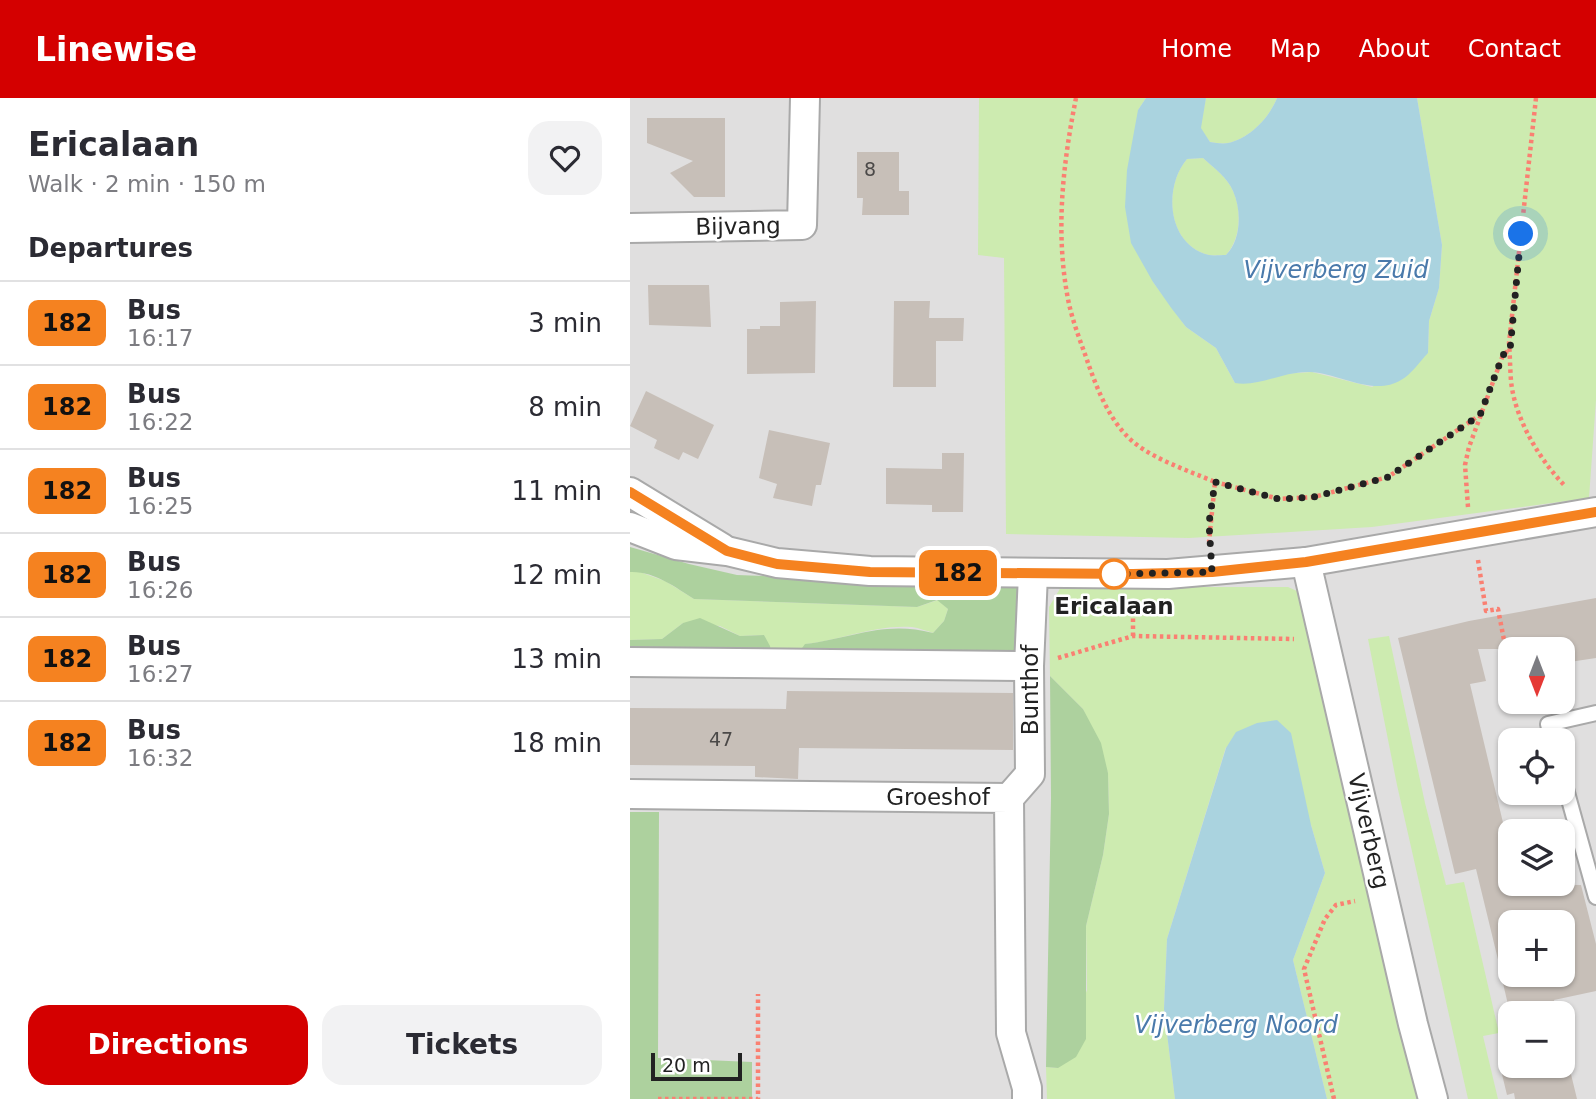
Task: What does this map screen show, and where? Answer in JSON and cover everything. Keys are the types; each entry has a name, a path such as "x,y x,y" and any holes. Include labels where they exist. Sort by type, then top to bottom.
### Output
{"street":[{"name":"Bijvang","path":"630,228 802,225 805,98"},
{"path":"630,492 727,551"},
{"path":"630,527 676,545 727,551 777,564 870,572 1212,572 1306,562 1596,512"},
{"name":"Vijverberg","path":"1306,562 1413,1024 1433,1099"},
{"name":"Bunthof","path":"1009,798 1030,774 1029,666 1033,573"},
{"path":"630,662 1029,666"},
{"name":"Groeshof","path":"630,794 1009,798 1011,1033 1027,1088 1027,1099"}],"lane":[{"path":"1549,728 1548,724 1596,713"},
{"path":"1570,805 1596,897"}],"path":[{"path":"1076,98 1061,197 1068,297 1091,373 1113,419 1127,437 1161,459 1215,482 1279,499 1314,497 1388,477 1480,415"},
{"path":"1536,98 1510,350 1511,383 1522,419 1542,457 1565,486"},
{"path":"1503,637 1498,609 1486,611 1468,504 1465,465 1480,415 1503,355 1510,350"},
{"path":"1212,572 1209,523 1215,482"},
{"path":"1029,666 1133,636 1286,641 1322,634"},
{"path":"1334,1099 1304,969 1325,919 1336,905"},
{"path":"658,1099 758,1098 758,994"}],"shaded area":[{"path":"630,98 1596,98 1596,1099 630,1099"}],"green space":[{"path":"979,98 1146,98 1138,110 1153,282 1186,327 1216,348 1235,383 1281,374 1312,372 1372,387 1428,353 1429,321 1439,288 1442,245 1417,98 1596,98 1596,400 1589,498 1372,527 1189,538 1006,534 1004,258 978,255"},
{"path":"1206,98 1277,98 1258,126 1244,137 1224,143 1210,142 1200,128"},
{"path":"1203,158 1228,182 1238,207 1235,241 1226,255 1209,255 1195,249 1184,240 1173,214 1174,184 1179,171 1187,159"},
{"path":"630,547 737,575 1019,585 1017,656 794,659 805,644 869,631 899,628 933,633 944,621 948,609 937,600 917,607 694,599 656,577 630,572"},
{"path":"637,571 665,581 694,599 917,607 938,600 948,609 944,621 933,633 912,627 872,630 806,644 794,659 772,659 764,635 740,636 720,626 683,623 662,639 630,640 630,572"},
{"path":"1061,587 1288,587 1308,596 1426,1099 1327,1099 1293,960 1325,873 1311,825 1226,747 1167,939 1164,1009 1175,1099 1047,1099 1046,1067 1058,1068 1087,990 1086,926 1103,855 1109,814 1108,773 1083,709 1050,676 1049,607"},
{"path":"700,618 740,636 764,635 770,646 772,659 630,658 630,640 662,639 683,623"},
{"path":"1389,636 1425,803 1446,885 1464,882 1498,1029 1498,1033 1483,1036 1498,1099 1468,1099 1397,785 1368,639"},
{"path":"1050,676 1083,709 1101,743 1108,773 1109,814 1103,855 1086,926 1086,1039 1076,1057 1058,1068 1046,1067 1051,798"},
{"path":"630,812 659,812 658,1058 752,1062 752,1099 630,1099"}],"water":[{"name":"Vijverberg Zuid","path":"1146,98 1206,98 1201,128 1210,142 1228,143 1244,137 1258,126 1277,98 1417,98 1442,245 1439,288 1429,321 1428,353 1412,371 1405,378 1390,385 1379,386 1310,372 1253,383 1235,383 1216,348 1186,327 1172,309 1131,243 1125,207 1127,170 1138,110","holes":["1203,158 1228,182 1238,207 1237,233 1226,255 1209,255 1195,249 1184,240 1173,214 1174,184 1179,171 1187,159"]},
{"name":"Vijverberg Noord","path":"1277,720 1291,733 1311,825 1325,873 1293,960 1327,1099 1175,1099 1164,1009 1167,939 1226,748 1236,732 1257,723"}],"building":[{"path":"647,118 725,118 725,197 694,197 670,173 693,161 647,143"},
{"path":"857,152 899,152 899,191 909,191 909,215 862,215 863,198 857,198"},
{"path":"648,285 709,285 711,327 649,325"},
{"path":"816,301 815,373 747,374 747,329 780,326 780,302"},
{"path":"894,301 930,301 929,318 964,318 963,341 936,341 936,387 893,387"},
{"path":"646,391 714,425 698,459 683,452 679,460 654,448 657,440 630,426"},
{"path":"769,430 830,443 821,485 816,485 812,506 773,498 777,484 759,478"},
{"path":"942,453 964,453 963,512 932,512 932,505 886,504 886,468 942,469"},
{"path":"1596,598 1596,658 1575,661 1575,637 1498,637 1498,649 1478,649 1486,681 1470,684 1502,819 1498,819 1498,896 1575,896 1575,885 1581,885 1596,944 1596,991 1554,1001 1507,1001 1504,987 1575,987 1575,910 1498,910 1498,960 1476,869 1455,874 1398,638 1469,621"},
{"path":"787,691 1013,693 1013,750 799,748 798,779 755,777 755,766 630,765 630,708 786,709"},
{"path":"1503,1078 1572,1078 1577,1099 1515,1099 1514,1093 1507,1095"}],"bus line":[{"name":"182","path":"630,492 727,551 777,564 870,572 1212,572 1306,562 1596,512"}],"place":[{"name":"Ericalaan","path":"1114,574"}],"route":[{"path":"1114,574 1108,574 1212,572 1209,523 1215,482 1279,499 1314,497 1388,477 1480,415 1503,355 1510,350 1521,234"}]}
